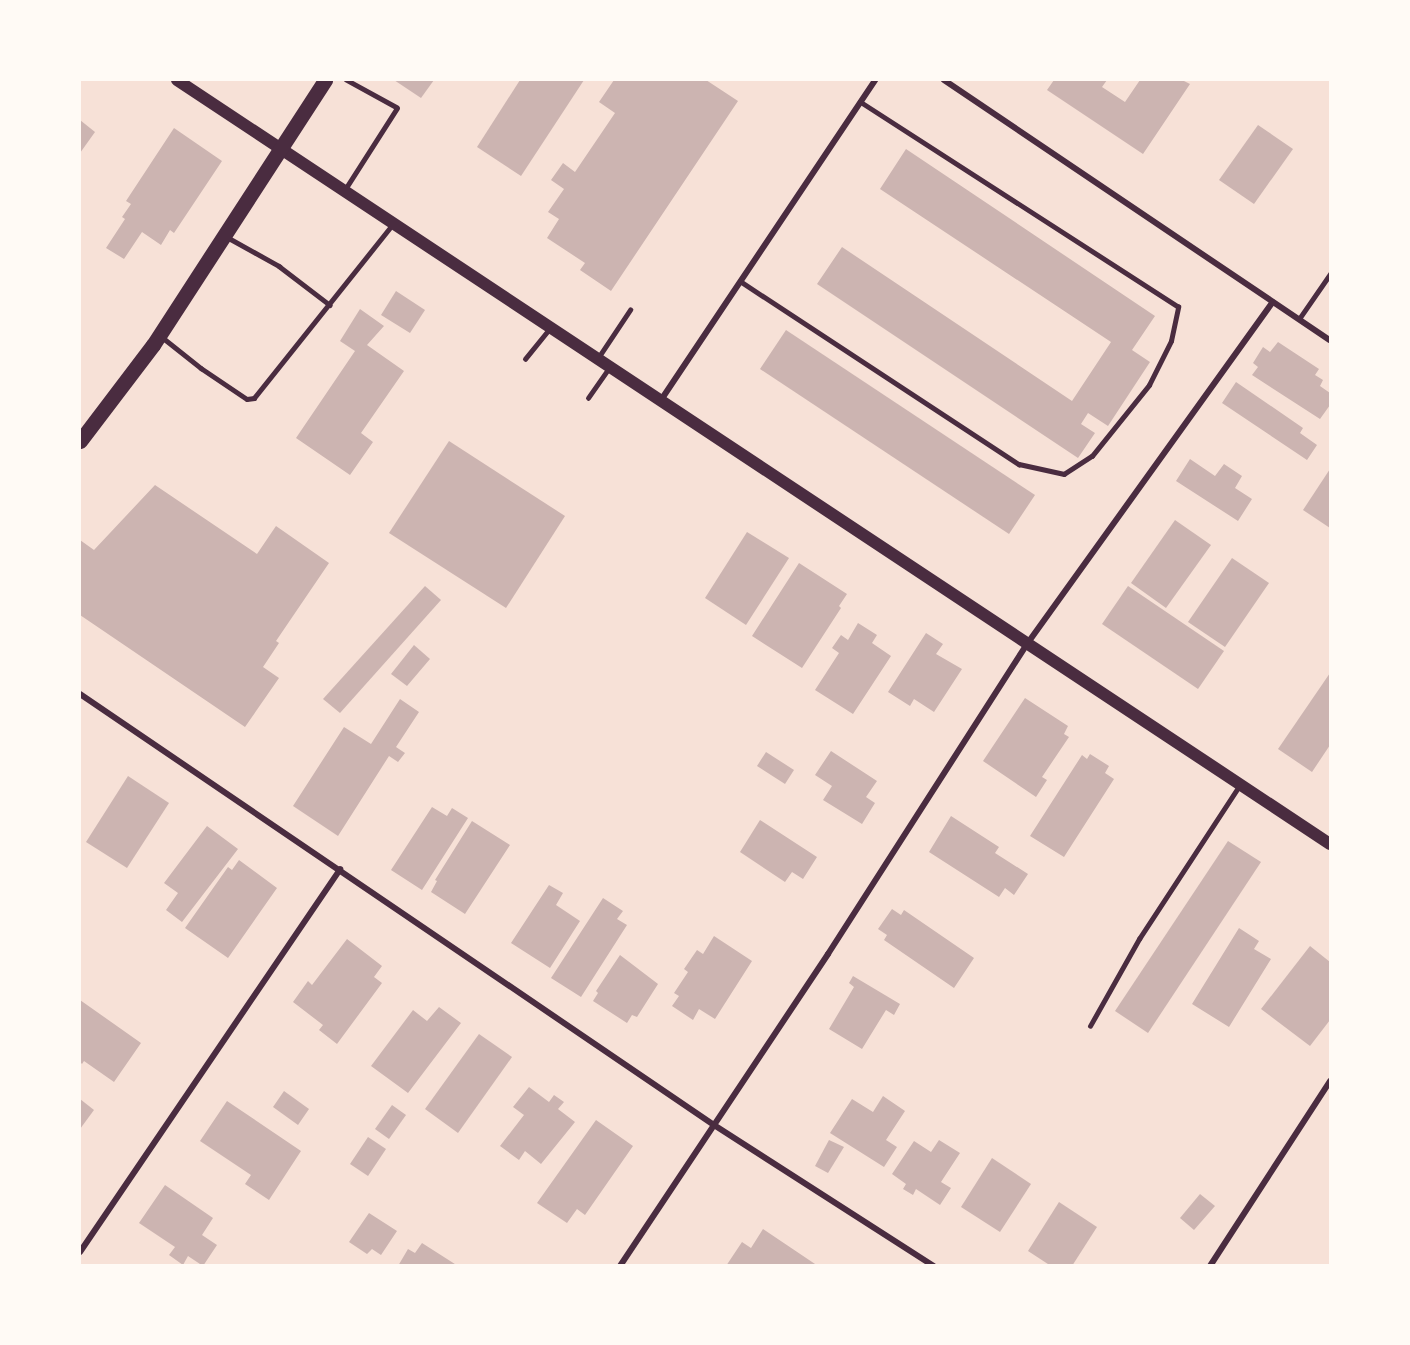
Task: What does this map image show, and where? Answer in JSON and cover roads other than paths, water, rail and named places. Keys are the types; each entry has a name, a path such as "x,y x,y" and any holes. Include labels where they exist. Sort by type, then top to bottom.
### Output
{"main road":[{"path":"177,80 192,84 344,191 1330,844"},
{"path":"80,441 160,335 325,80"}],"street":[{"path":"661,400 875,80"},
{"path":"944,80 1330,340"},
{"path":"620,1266 1028,644 1273,302"},
{"path":"80,694 714,1125 934,1266"},
{"path":"80,1252 340,869"},
{"path":"1210,1266 1330,1081"}],"lane":[{"path":"344,191 397,108 346,80"},
{"path":"740,281 1019,464 1065,474 1092,456 1149,385 1171,341 1178,307 860,102"},
{"path":"160,335 201,368 247,399 254,398 393,223"},
{"path":"224,235 279,266 330,305"},
{"path":"1299,320 1330,274"},
{"path":"597,358 630,310"},
{"path":"525,359 550,327"},
{"path":"588,398 610,366"},
{"path":"1090,1026 1139,939 1240,784"}]}
